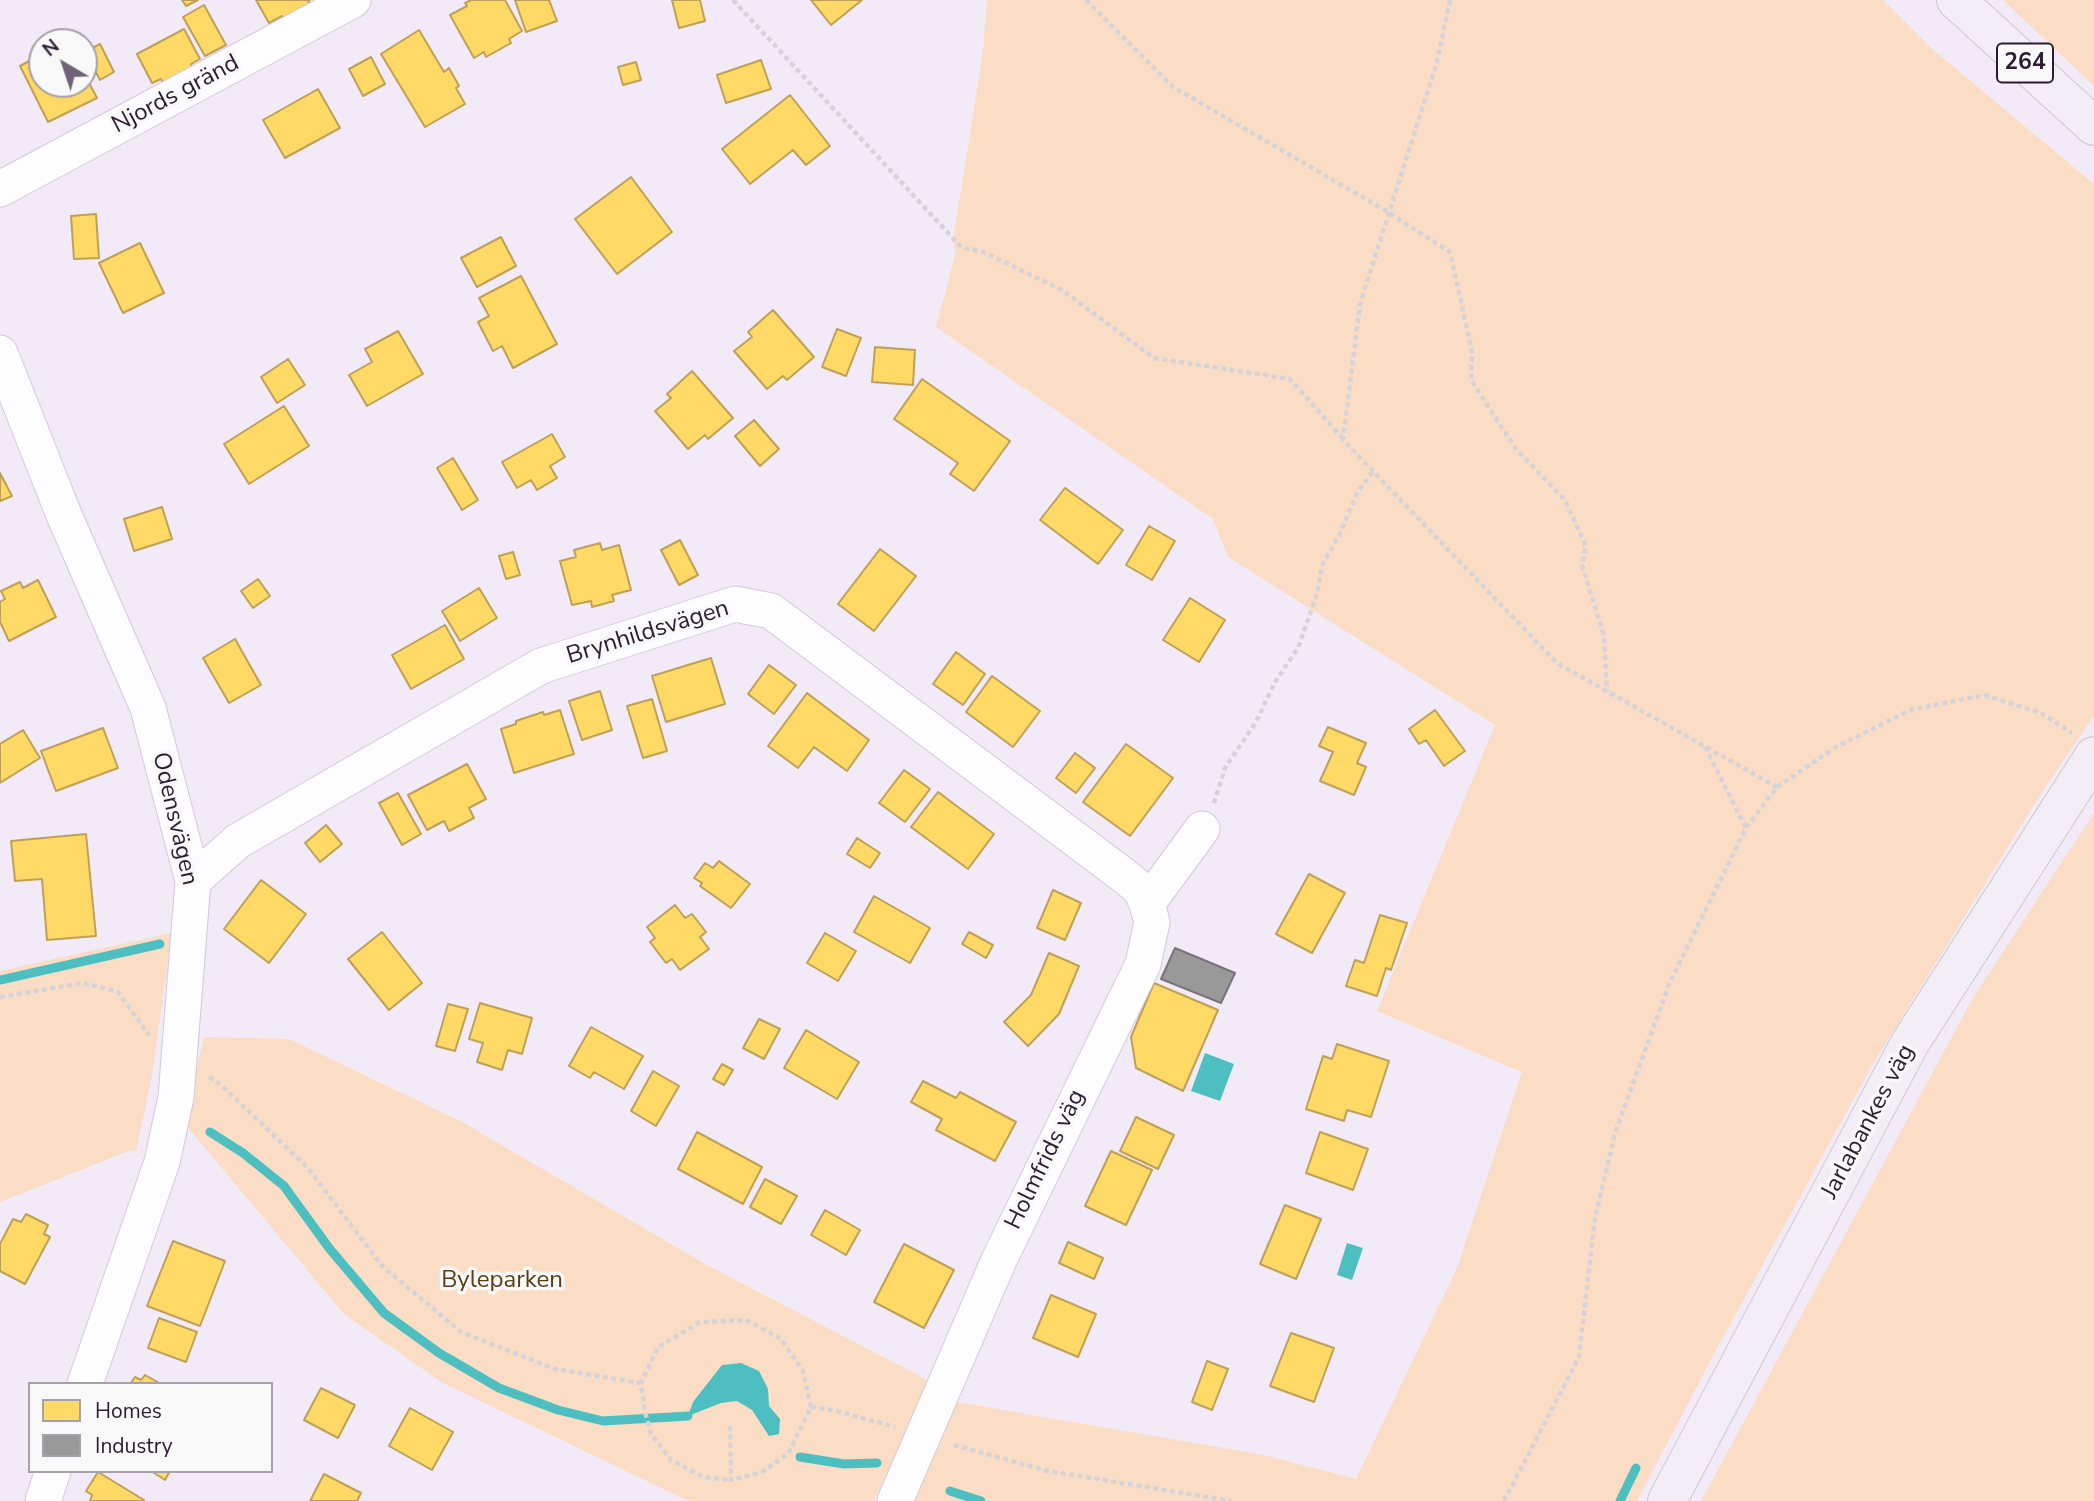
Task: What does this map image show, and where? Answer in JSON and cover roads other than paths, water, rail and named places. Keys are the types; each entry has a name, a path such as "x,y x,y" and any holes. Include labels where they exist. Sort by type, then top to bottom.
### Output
{"main road":[{"name":"264","path":"1956,0 2094,126"},
{"name":"Jarlabankes väg","path":"1667,1501 1910,1043 2089,748"}],"street":[{"name":"Njords gränd","path":"0,189 353,0"},
{"name":"Odensvägen","path":"0,353 64,516 148,708 193,881 176,1097 159,1175 86,1382"},
{"name":"Brynhildsvägen","path":"193,881 238,841 541,666 735,604 771,611 1127,877 1141,890 1147,904"},
{"path":"1147,904 1202,829"},
{"name":"Holmfrids väg","path":"895,1501 999,1260 1143,964 1152,922 1147,904"},
{"path":"43,1501 52,1473"}],"water":[{"path":"1205,1053 1234,1064 1220,1101 1191,1091"},
{"path":"1347,1243 1363,1248 1352,1280 1337,1275"},
{"path":"741,1363 759,1371 768,1389 769,1406 780,1419 779,1434 769,1436 752,1410 737,1401 721,1403 688,1416 693,1402 722,1365"}],"waterway":[{"path":"0,980 160,944"},
{"path":"210,1132 243,1153 284,1186 329,1248 384,1313 439,1353 499,1388 558,1410 603,1421 688,1416"},
{"path":"800,1457 844,1464 877,1463"},
{"path":"1620,1501 1636,1468"},
{"path":"950,1491 981,1501"}],"park label":[{"name":"Byleparken","path":"502,1281"}]}
